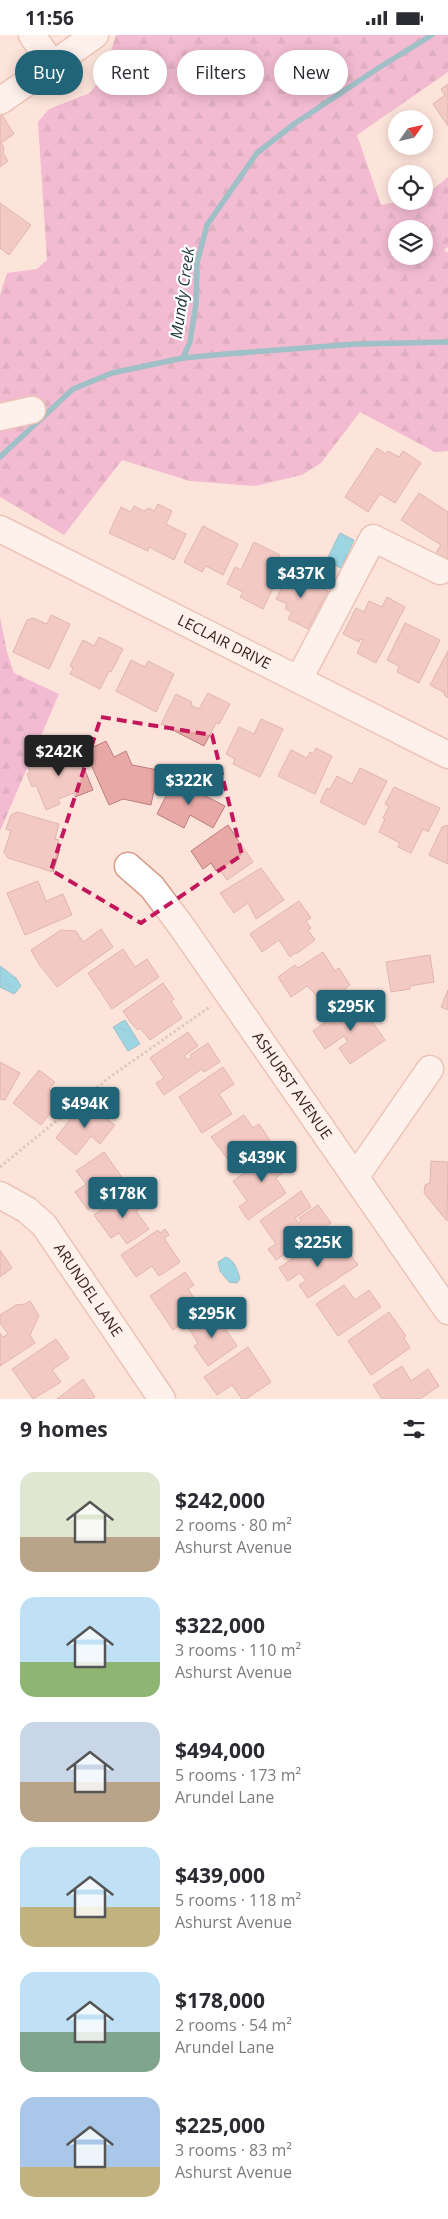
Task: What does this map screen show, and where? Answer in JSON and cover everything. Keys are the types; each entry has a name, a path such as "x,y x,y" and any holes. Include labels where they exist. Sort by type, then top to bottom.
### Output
{"street":[{"path":"32,35 42,50"},
{"path":"73,50 95,35"},
{"path":"0,101 15,90"},
{"path":"0,417 32,410"},
{"name":"LECLAIR DRIVE","path":"0,529 448,755"},
{"path":"299,679 373,537 440,571"},
{"name":"ASHURST AVENUE","path":"128,867 152,887 176,919 448,1311"},
{"path":"356,1177 430,1069"},
{"name":"ARUNDEL LANE","path":"0,1195 27,1210 44,1225 162,1399"}],"path":[{"path":"0,1167 110,1077 218,1002"}],"highlighted area":[{"path":"101,717 212,735 242,855 141,923 51,870"}],"green space":[{"path":"116,35 448,35 448,72 393,110 388,110 388,114 357,135 381,205 388,204 388,210 433,210 433,190 448,177 448,247 444,250 448,253 448,451 435,452 360,412 321,463 302,475 255,486 190,481 122,460 64,535 0,497 0,295 7,273 37,269 47,260 38,122 49,109 90,93 93,89 93,95 167,95 167,50 111,50"},
{"path":"0,617 7,652 14,673 59,694 0,831"}],"water":[{"path":"340,533 354,540 341,568 326,561"},
{"path":"0,966 16,978 21,986 14,994 0,987"},
{"path":"125,1020 140,1044 128,1051 113,1027"},
{"path":"226,1257 234,1263 237,1269 240,1279 237,1283 229,1282 220,1271 218,1262"}],"building":[{"path":"448,84 448,126 433,104 445,95 441,89"},
{"path":"2,115 14,134 1,143 4,147 3,153 8,161 0,167 0,117"},
{"path":"0,203 31,225 9,255 0,248"},
{"path":"377,448 386,454 388,451 399,457 403,451 421,463 395,503 380,494 368,512 345,497"},
{"path":"419,493 448,512 448,566 434,556 441,545 401,520"},
{"path":"158,504 172,511 166,524 186,534 174,560 149,547 148,551 109,533 121,507 131,512 134,506 144,511 149,508 154,511"},
{"path":"203,526 238,544 223,575 206,566 202,572 184,562"},
{"path":"254,542 280,555 267,582 274,586 263,609 240,597 243,592 227,584 235,567 241,570"},
{"path":"290,571 328,591 308,629 288,619 292,612 285,609 287,604 276,599"},
{"path":"387,597 405,607 376,663 357,653 363,640 360,639 359,642 343,634 356,608 364,612 369,601 382,607"},
{"path":"51,615 70,624 49,669 13,652 27,620 33,618 47,624"},
{"path":"405,623 440,640 419,683 397,672 399,666 387,660"},
{"path":"99,637 123,649 100,689 70,674 73,668 70,666 83,640 94,646"},
{"path":"448,651 448,698 444,695 445,693 430,685"},
{"path":"131,660 145,667 148,661 174,674 156,712 116,691"},
{"path":"208,693 230,704 219,724 216,723 204,746 161,724 176,694 192,702 191,705 199,709"},
{"path":"261,719 283,729 260,777 233,764 235,759 226,754 239,727 254,734"},
{"path":"106,741 114,757 126,751 132,765 158,770 151,805 123,799 109,805 85,751"},
{"path":"76,748 93,790 75,797 74,793 58,799 60,804 46,810 36,785 32,787 27,774 30,773 27,765 33,762 32,759 52,751 54,757"},
{"path":"316,748 332,756 315,794 278,776 291,750 307,758 310,752 313,754"},
{"path":"360,768 387,781 365,825 320,802 327,788 330,789 337,776 352,784"},
{"path":"174,780 225,806 213,828 190,815 184,828 157,814"},
{"path":"394,787 440,808 428,832 423,829 411,853 398,847 400,843 379,832 389,806 385,804"},
{"path":"17,812 59,824 55,839 59,840 57,849 60,849 53,872 8,858 4,852 11,831 6,829 11,815"},
{"path":"228,825 253,862 227,880 219,869 216,871 211,863 203,869 191,851"},
{"path":"447,825 448,864 429,855 442,827"},
{"path":"261,868 284,900 256,919 248,903 234,913 220,893"},
{"path":"38,881 46,901 63,894 72,915 25,935 7,893"},
{"path":"299,901 311,918 306,921 311,928 308,930 315,940 290,957 279,940 262,952 250,934"},
{"path":"101,929 113,947 57,987 39,964 31,950 61,930 76,931 83,942"},
{"path":"123,949 135,967 147,959 159,977 112,1009 88,973"},
{"path":"323,952 335,971 339,968 350,985 345,988 351,997 328,1013 316,995 307,986 291,997 278,977 295,965 298,968"},
{"path":"430,955 434,982 410,986 410,989 391,992 386,962"},
{"path":"163,983 174,999 171,1001 182,1018 150,1040 140,1028 138,1030 131,1023 123,1011"},
{"path":"448,990 448,1010 441,1007"},
{"path":"357,1000 385,1040 350,1064 339,1048 348,1042 344,1036 325,1049 313,1031"},
{"path":"188,1032 198,1046 184,1056 187,1060 192,1057 190,1055 208,1043 220,1062 204,1072 202,1069 164,1095 156,1083 164,1078 150,1058"},
{"path":"0,1062 20,1073 5,1100 0,1099"},
{"path":"223,1067 234,1084 219,1094 232,1114 202,1133 179,1097"},
{"path":"39,1070 55,1082 49,1089 61,1099 41,1125 13,1103"},
{"path":"87,1103 115,1125 100,1144 91,1136 76,1155 56,1138 71,1118 74,1120"},
{"path":"244,1115 253,1128 259,1124 273,1145 254,1158 251,1153 233,1166 211,1137"},
{"path":"279,1149 291,1167 276,1178 286,1193 248,1220 239,1207 247,1201 233,1181 264,1159 262,1157 272,1150 274,1152"},
{"path":"104,1152 126,1183 88,1210 75,1192 86,1184 76,1171"},
{"path":"431,1161 448,1162 447,1221 424,1193 425,1185 430,1183"},
{"path":"129,1191 141,1208 136,1211 149,1229 127,1244 119,1233 111,1238 94,1215"},
{"path":"301,1191 311,1207 295,1218 299,1223 301,1221 299,1218 318,1205 331,1223 276,1260 268,1249 276,1244 260,1221"},
{"path":"165,1229 169,1235 164,1238 180,1262 159,1276 152,1266 136,1277 121,1255 158,1230 160,1233"},
{"path":"319,1241 330,1257 345,1247 358,1265 308,1298 299,1285 306,1281 300,1273 288,1281 279,1268"},
{"path":"0,1250 12,1268 0,1277"},
{"path":"185,1272 194,1285 188,1289 202,1310 173,1330 150,1296"},
{"path":"344,1285 355,1300 369,1290 381,1307 338,1336 316,1304"},
{"path":"30,1301 39,1316 30,1335 35,1343 0,1366 0,1333 3,1337 8,1334 0,1323 0,1315 16,1305 25,1304"},
{"path":"214,1312 237,1346 208,1366 194,1346 198,1343 189,1329"},
{"path":"389,1312 406,1336 404,1338 410,1348 371,1375 348,1341"},
{"path":"56,1339 69,1358 52,1370 61,1382 33,1399 12,1369"},
{"path":"248,1347 271,1382 246,1399 242,1399 232,1385 217,1395 204,1377"},
{"path":"402,1366 411,1381 428,1369 439,1386 420,1399 382,1399 373,1385"},
{"path":"83,1379 95,1397 92,1399 57,1399"}],"waterway":[{"name":"Mundy Creek","path":"183,358 190,342 196,304 197,263 207,225 257,153 294,124 432,35"},
{"path":"0,457 73,389 112,373 183,358 226,354 357,344 448,342"}]}
